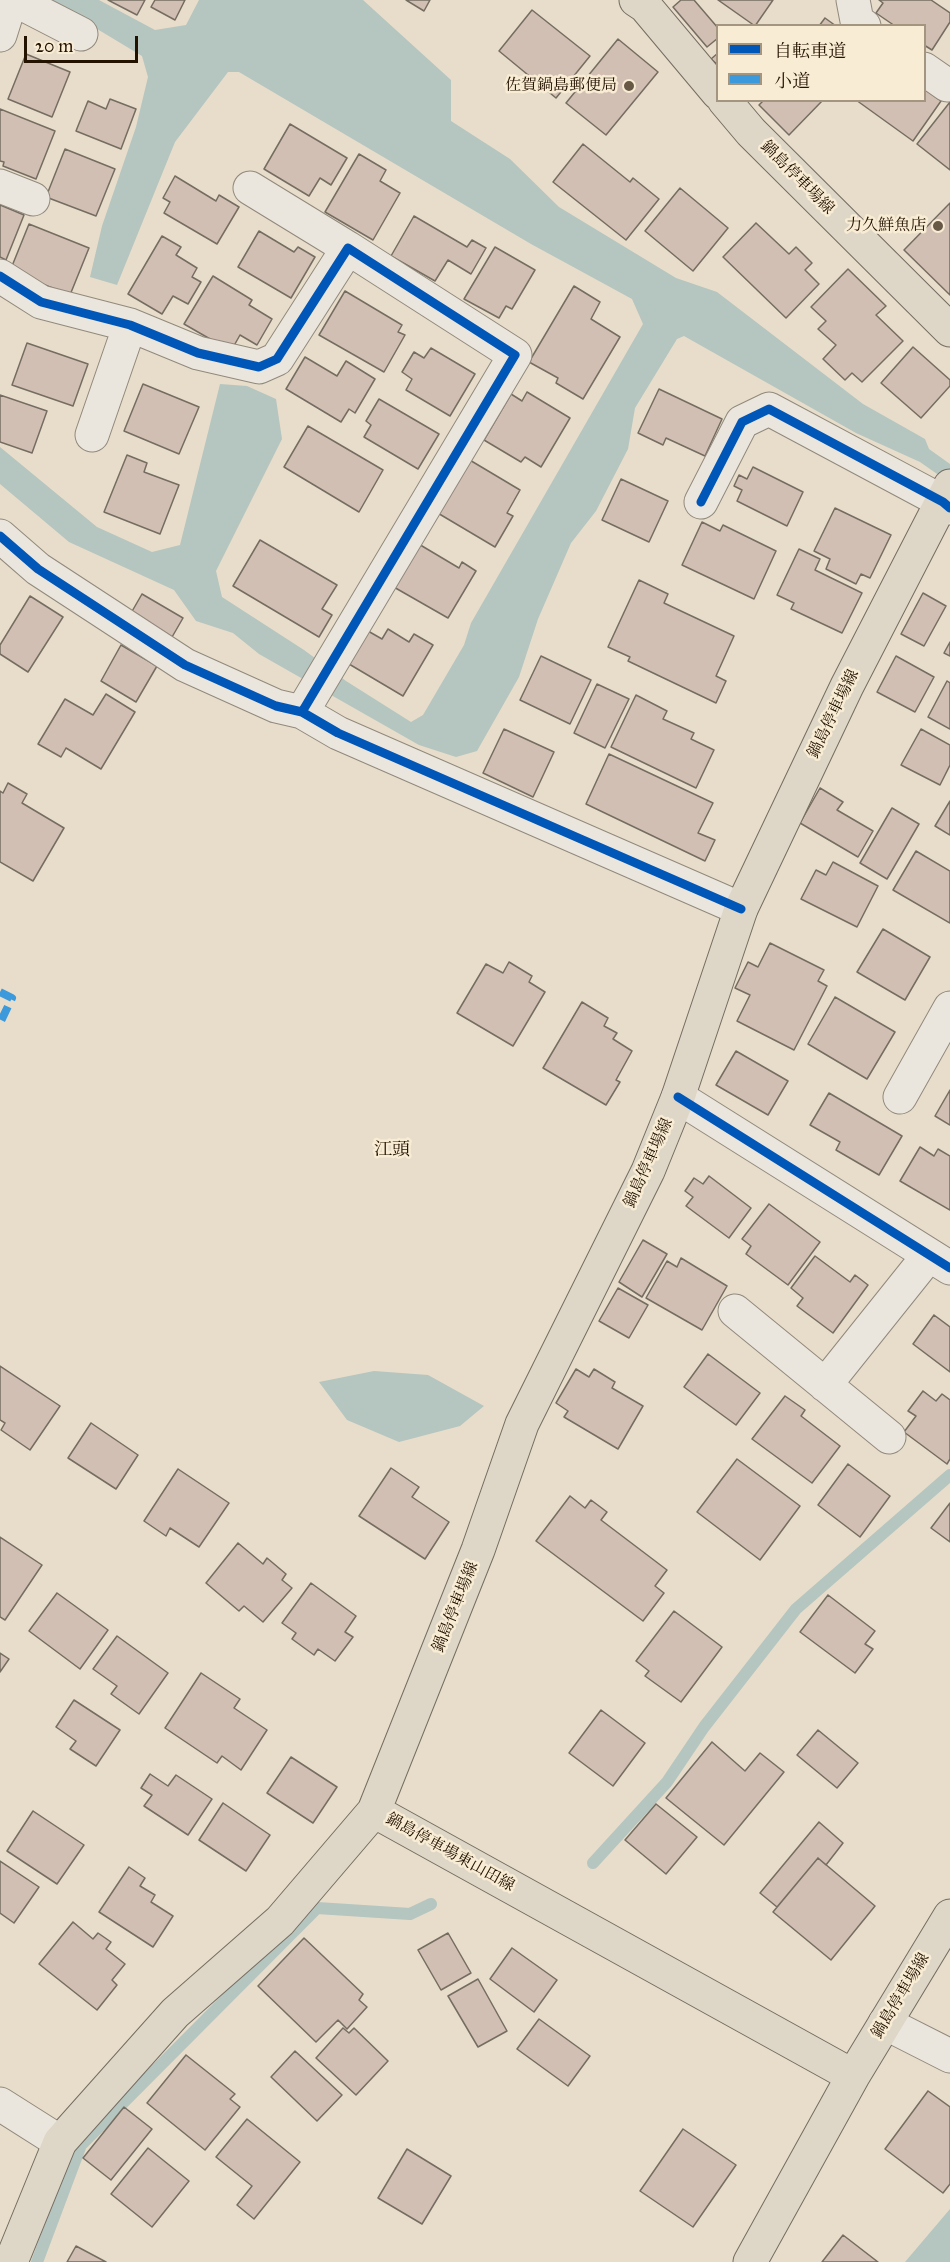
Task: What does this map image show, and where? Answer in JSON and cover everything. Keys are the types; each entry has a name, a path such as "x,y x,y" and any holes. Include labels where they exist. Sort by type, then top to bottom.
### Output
{"main road":[{"path":"643,2 716,92"},
{"name":"鍋島停車場線","path":"726,102 751,132 950,330"},
{"name":"鍋島停車場線","path":"374,1811 478,1550 522,1424 648,1171 678,1097 741,909 847,686 948,496"},
{"name":"鍋島停車場東山田線","path":"11,2262 60,2142 175,2013 280,1921 374,1811 853,2076"},
{"name":"鍋島停車場線","path":"853,2076 950,1916"},
{"path":"750,2262 853,2076"}],"street":[{"path":"0,35 13,0 81,33"},
{"path":"853,0 856,21 861,24"},
{"path":"0,186 33,199"},
{"path":"250,188 515,355 306,705"},
{"path":"0,276 41,302 130,325 198,353 259,367 277,359 348,248"},
{"path":"92,435 130,325"},
{"path":"701,502 742,422 769,409 948,496"},
{"path":"0,536 38,569 185,665 276,705 306,705 338,733 741,909"},
{"path":"900,1098 950,1008"},
{"path":"678,1097 940,1262 825,1385"},
{"path":"735,1311 889,1437"},
{"path":"885,2023 950,2056"},
{"path":"0,2104 60,2142"}],"shaded area":[{"path":"49,0 99,0 155,30 186,25 199,0 363,0 451,80 451,121 510,159 559,207 676,278 717,292 863,404 925,439 929,449 950,464 950,483 920,462 856,433 684,336 677,339 635,408 628,449 596,511 571,543 538,619 519,677 477,751 456,757 419,745 259,654 233,633 196,621 174,590 69,542 0,484 0,447 97,527 152,552 180,545 220,384 247,386 276,399 282,439 216,571 222,597 411,722 423,715 464,645 471,623 643,324 632,299 531,244 239,72 228,72 175,142 117,285 90,277 102,226 136,127 148,77 142,56"},
{"path":"374,1371 428,1375 484,1406 460,1426 399,1442 347,1420 319,1382"},
{"path":"950,2209 950,2262 905,2262"}],"building":[{"path":"108,0 145,0 137,15"},
{"path":"155,0 185,0 175,20 151,7"},
{"path":"406,0 430,0 424,11"},
{"path":"681,0 694,0 716,26 716,40 707,47 673,7"},
{"path":"718,0 773,0 756,24 752,24"},
{"path":"879,0 931,0 950,13 950,22 932,50 926,46 926,24 892,24 876,13 883,3"},
{"path":"532,10 590,56 556,98 499,51"},
{"path":"825,18 833,24 820,24"},
{"name":"佐賀鍋島郵便局","path":"618,39 658,72 606,135 566,103"},
{"path":"26,54 70,72 52,117 8,99"},
{"path":"926,90 941,101 913,141 859,102 926,102"},
{"path":"110,99 136,109 121,149 76,131 88,101 106,109"},
{"path":"762,102 821,102 789,135 759,105"},
{"path":"950,102 950,170 917,144"},
{"path":"0,109 55,131 36,179 3,166 4,162 0,161"},
{"path":"290,124 347,158 331,185 320,178 309,196 264,169"},
{"path":"583,144 630,182 633,178 659,199 626,240 553,182"},
{"path":"65,149 115,169 96,216 46,197"},
{"path":"359,154 386,170 380,181 400,193 373,240 325,212"},
{"path":"175,176 216,201 219,195 239,207 217,244 164,213 170,202 163,198"},
{"path":"680,188 728,228 693,271 645,231"},
{"name":"力久鮮魚店","path":"950,203 950,295 904,250"},
{"path":"0,205 24,215 6,260 0,257"},
{"path":"414,216 467,247 472,240 486,248 471,274 448,260 435,281 391,256"},
{"path":"756,223 789,254 796,247 812,263 805,270 819,284 786,318 723,257"},
{"path":"29,224 89,248 70,295 10,271"},
{"path":"259,231 294,252 298,247 315,257 291,298 238,267"},
{"path":"162,236 181,247 176,255 197,268 192,277 201,282 188,304 173,296 162,314 128,294"},
{"path":"495,247 535,270 512,309 506,306 499,318 464,299"},
{"path":"848,269 886,306 876,315 903,341 862,382 852,373 845,380 823,359 836,345 818,329 826,321 811,307"},
{"path":"213,276 252,300 249,305 272,319 257,345 240,335 231,351 184,324"},
{"path":"574,286 600,302 591,319 620,337 583,399 556,383 558,378 529,362"},
{"path":"345,291 402,325 398,332 405,335 384,372 319,335"},
{"path":"27,343 88,364 73,406 12,385"},
{"path":"913,347 950,380 950,386 921,418 881,383"},
{"path":"431,348 475,374 450,416 406,390 412,379 402,372 414,352 424,358"},
{"path":"305,357 337,376 346,361 375,379 355,413 349,409 341,422 286,389"},
{"path":"143,384 199,407 179,454 124,431"},
{"path":"659,389 722,419 705,456 666,438 663,445 638,433"},
{"path":"527,392 570,418 541,467 525,457 521,462 484,440 511,394 522,401"},
{"path":"0,395 47,411 32,453 0,442"},
{"path":"379,399 439,434 418,469 364,437 371,425 366,421"},
{"path":"308,426 383,470 359,512 284,467"},
{"path":"127,455 147,463 144,472 179,485 160,534 104,512"},
{"path":"468,459 520,490 507,513 513,516 495,547 436,512"},
{"path":"753,467 803,492 787,526 737,501 742,490 734,486 739,475 747,479"},
{"path":"621,479 668,501 649,542 602,520"},
{"path":"835,508 891,535 870,578 861,574 856,584 826,569 830,559 814,551"},
{"path":"702,522 720,531 723,525 776,551 754,599 682,565"},
{"path":"260,540 337,585 322,609 332,615 319,637 233,586"},
{"path":"417,543 459,568 462,562 476,571 448,618 392,586"},
{"path":"799,549 820,559 815,570 862,593 842,633 791,609 794,603 777,595"},
{"path":"639,580 668,594 664,603 734,636 716,676 726,681 716,703 628,661 630,657 608,647"},
{"path":"923,593 946,606 924,646 901,634"},
{"path":"142,594 183,618 168,644 127,620"},
{"path":"30,596 63,617 28,672 0,654 0,645"},
{"path":"388,629 409,642 414,634 433,645 403,696 349,664 368,631 382,639"},
{"path":"950,642 950,656 944,653"},
{"path":"121,645 157,666 136,702 101,681"},
{"path":"541,656 591,680 570,724 520,700"},
{"path":"896,656 934,677 915,712 877,692"},
{"path":"947,681 950,683 950,729 928,717"},
{"path":"597,684 629,699 605,748 574,733"},
{"path":"106,694 135,712 101,769 66,748 61,757 38,744 65,699 93,715"},
{"path":"636,695 667,711 663,719 694,733 691,739 714,750 696,788 611,747"},
{"path":"504,729 554,752 533,797 483,773"},
{"path":"921,729 950,745 950,765 940,785 901,765"},
{"path":"609,754 713,803 698,833 715,840 705,861 586,804"},
{"path":"8,783 27,794 22,803 64,828 33,881 0,862 0,791 3,793"},
{"path":"820,788 843,802 837,810 873,831 858,857 800,823"},
{"path":"950,801 950,835 935,826"},
{"path":"892,808 919,824 887,879 860,863"},
{"path":"916,851 950,871 950,923 893,890"},
{"path":"833,862 878,886 857,927 801,899 816,870 826,875"},
{"path":"883,929 930,957 905,1000 857,972"},
{"path":"770,943 824,970 818,981 827,986 794,1050 737,1021 750,995 735,988 748,962 758,967"},
{"path":"509,962 532,976 529,982 545,992 513,1046 457,1013 486,964 503,973"},
{"path":"835,997 895,1032 867,1079 808,1044"},
{"path":"582,1002 608,1018 604,1026 617,1033 613,1039 632,1051 616,1080 620,1082 606,1105 543,1068"},
{"path":"736,1051 788,1081 768,1115 716,1085"},
{"path":"950,1090 950,1125 935,1116"},
{"path":"829,1093 902,1136 879,1175 836,1150 840,1142 810,1125"},
{"path":"920,1147 934,1156 938,1149 950,1156 950,1210 900,1181"},
{"path":"709,1176 751,1208 729,1238 686,1206 693,1197 685,1191 694,1178 703,1184"},
{"path":"769,1204 820,1242 788,1285 746,1254 751,1246 742,1239"},
{"path":"643,1240 667,1254 642,1297 619,1282"},
{"path":"815,1256 850,1282 855,1275 868,1285 833,1333 797,1306 803,1298 791,1288"},
{"path":"681,1258 727,1286 702,1330 646,1298 667,1261 677,1267"},
{"path":"618,1288 648,1305 629,1338 599,1321"},
{"path":"934,1315 950,1327 950,1372 913,1344"},
{"path":"708,1354 760,1393 736,1425 684,1387"},
{"path":"0,1366 60,1406 30,1450 1,1430 5,1423 0,1420"},
{"path":"576,1369 589,1377 594,1369 615,1382 612,1388 643,1406 618,1449 564,1417 568,1411 556,1403"},
{"path":"923,1391 936,1401 942,1394 950,1400 950,1459 947,1464 904,1432 916,1416 908,1411"},
{"path":"785,1396 805,1410 801,1416 840,1446 812,1483 752,1439"},
{"path":"91,1423 138,1455 116,1489 68,1458"},
{"path":"737,1459 800,1506 760,1560 697,1512"},
{"path":"848,1464 890,1496 860,1537 818,1505"},
{"path":"391,1468 419,1487 412,1497 449,1522 425,1559 359,1516"},
{"path":"178,1469 229,1503 199,1547 170,1528 166,1536 144,1521"},
{"path":"570,1496 585,1508 591,1500 607,1512 601,1520 667,1570 655,1586 664,1593 643,1621 536,1541"},
{"path":"950,1503 950,1542 931,1528"},
{"path":"0,1537 42,1565 5,1620 0,1617"},
{"path":"238,1543 263,1564 267,1558 286,1574 282,1580 292,1588 263,1622 244,1606 239,1611 206,1583"},
{"path":"311,1583 356,1616 345,1632 353,1637 335,1661 318,1649 314,1655 292,1639 296,1633 282,1623"},
{"path":"57,1593 108,1630 80,1669 29,1631"},
{"path":"828,1595 875,1631 865,1644 873,1649 855,1673 800,1632"},
{"path":"674,1611 722,1647 681,1702 645,1676 649,1671 636,1661"},
{"path":"117,1636 168,1673 139,1714 111,1694 117,1686 93,1669"},
{"path":"0,1653 9,1659 0,1672"},
{"path":"201,1673 240,1699 234,1708 267,1730 241,1770 222,1756 217,1763 165,1728"},
{"path":"74,1700 120,1730 96,1766 70,1749 76,1741 56,1727"},
{"path":"601,1710 645,1743 613,1786 569,1753"},
{"path":"818,1730 858,1763 837,1788 797,1755"},
{"path":"712,1742 745,1771 760,1753 784,1772 724,1845 666,1798"},
{"path":"291,1757 337,1787 313,1823 267,1793"},
{"path":"150,1774 168,1786 176,1775 212,1799 188,1835 144,1806 152,1795 141,1788"},
{"path":"223,1803 270,1835 246,1871 199,1840"},
{"path":"656,1804 697,1837 666,1874 625,1840"},
{"path":"33,1811 84,1845 57,1884 7,1851"},
{"path":"819,1822 843,1843 826,1865 818,1858 777,1907 760,1893"},
{"path":"818,1858 875,1906 831,1960 773,1912"},
{"path":"0,1861 39,1887 14,1923 0,1913"},
{"path":"129,1867 145,1878 140,1886 155,1895 151,1902 173,1916 153,1947 99,1912"},
{"path":"73,1922 93,1939 98,1933 111,1942 106,1949 125,1964 112,1980 117,1985 97,2010 39,1964"},
{"path":"448,1933 471,1973 441,1990 418,1950"},
{"path":"304,1938 363,1994 359,2000 367,2007 347,2029 338,2020 316,2042 258,1986"},
{"path":"512,1948 557,1980 534,2012 490,1979"},
{"path":"478,1979 507,2031 478,2047 448,1996"},
{"path":"539,2019 590,2056 568,2086 517,2049"},
{"path":"343,2028 349,2033 354,2028 388,2061 356,2095 316,2058"},
{"path":"295,2051 342,2095 317,2121 271,2077"},
{"path":"186,2055 235,2094 230,2099 240,2107 205,2150 147,2103"},
{"path":"928,2091 950,2107 950,2184 943,2193 885,2149"},
{"path":"124,2107 152,2129 111,2180 83,2158"},
{"path":"247,2119 300,2162 254,2219 237,2205 252,2186 216,2157"},
{"path":"683,2129 736,2165 693,2227 640,2191"},
{"path":"148,2148 189,2181 152,2227 111,2194"},
{"path":"407,2149 451,2176 422,2224 378,2198"},
{"path":"843,2235 878,2262 822,2262"},
{"path":"76,2246 106,2262 67,2262"}],"waterway":[{"path":"593,1863 667,1782 704,1727 796,1609 950,1475"},
{"path":"37,2262 81,2145 317,1908 410,1914 431,1904"}],"marked path":[{"path":"0,992 12,998 0,1023"}],"cycle path":[{"path":"0,276 41,302 130,325 198,353 259,367 277,359 348,248 515,355 302,712"},
{"path":"701,502 742,422 769,409 943,502 950,508"},
{"path":"0,536 38,569 185,665 276,706 302,712 338,733 741,909"},
{"path":"678,1097 950,1268"}],"place":[{"name":"佐賀鍋島郵便局","path":"629,86"},
{"name":"力久鮮魚店","path":"938,226"}],"district":[{"name":"江頭","path":"392,1151"}]}
